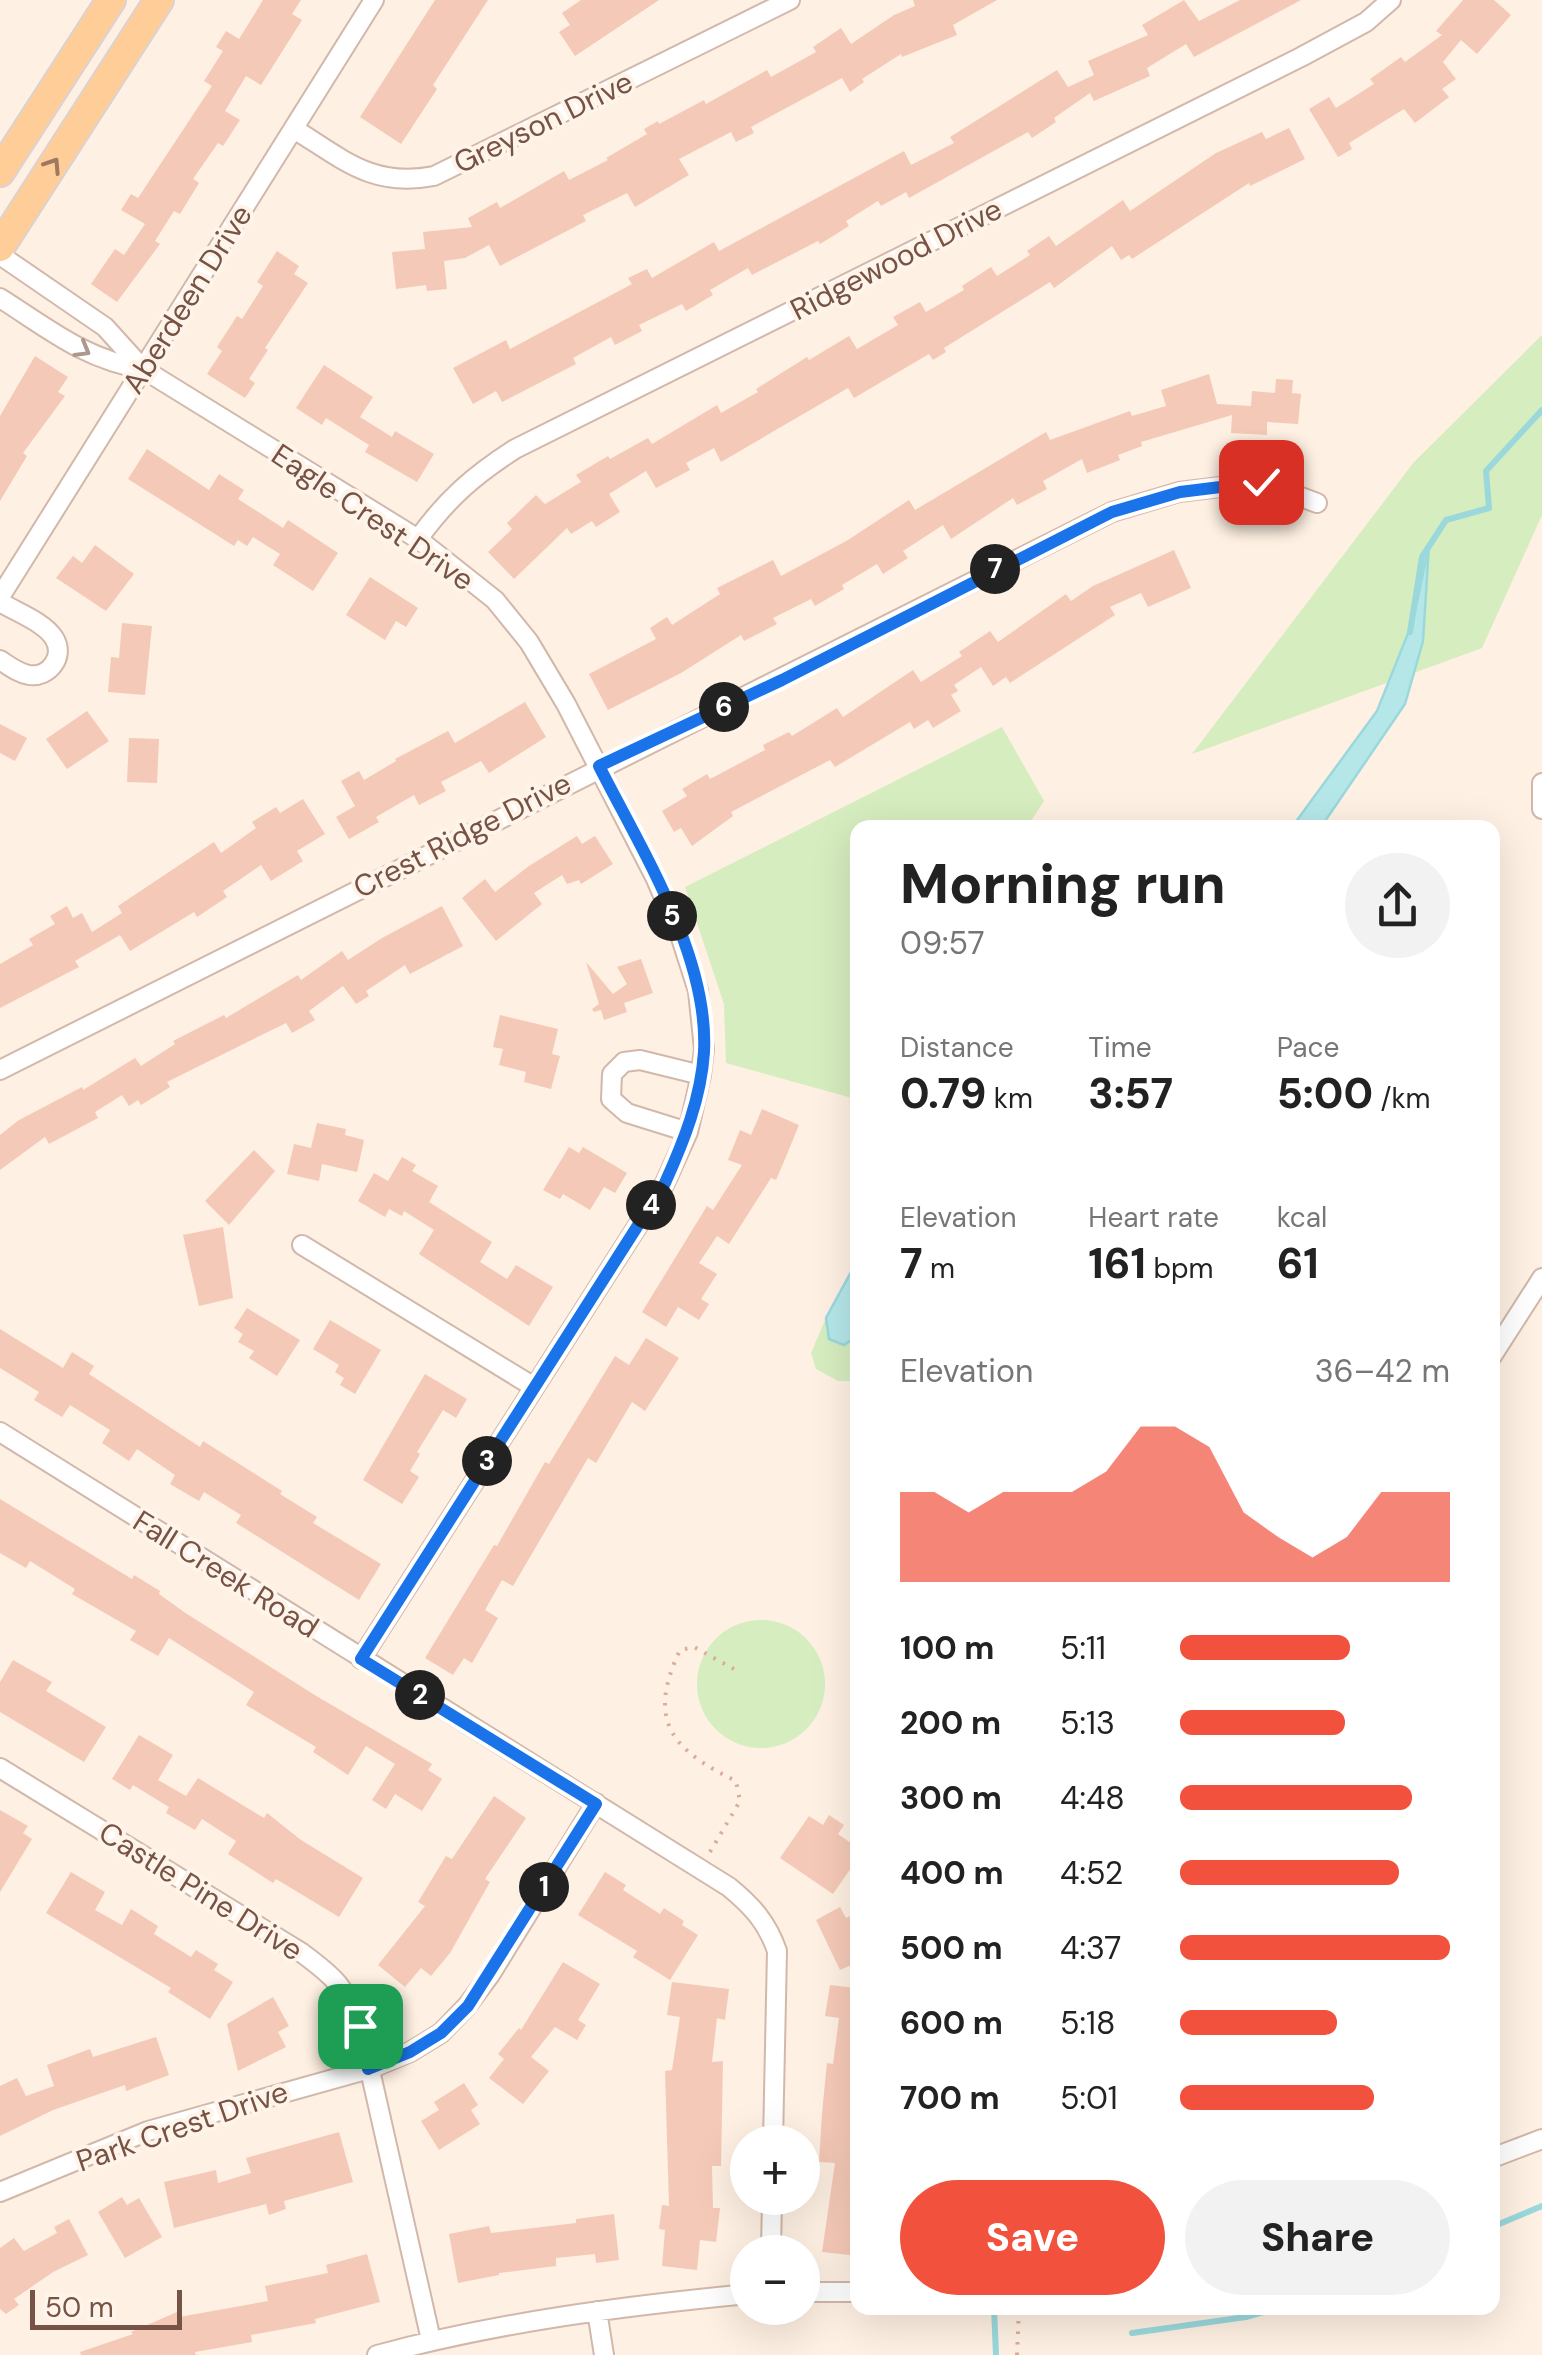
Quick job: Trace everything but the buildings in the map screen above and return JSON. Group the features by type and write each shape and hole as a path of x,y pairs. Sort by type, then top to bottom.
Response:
{"main road":[{"path":"0,172 111,0"},
{"path":"0,246 158,0"}],"street":[{"name":"Aberdeen Drive","path":"0,600 374,0"},
{"name":"Greyson Drive","path":"294,128 354,167 380,177 405,182 434,176 790,0"},
{"name":"Ridgewood Drive","path":"418,540 442,506 476,474 515,450 1300,58 1366,22 1391,0"},
{"name":"Eagle Crest Drive","path":"0,255 105,327 142,369 418,540 494,600 528,642 599,766 656,879 698,991 704,1048 701,1075 688,1132 665,1183 361,1659"},
{"name":"Eagle Crest Drive","path":"0,298 89,355 111,364 142,369"},
{"name":"Crest Ridge Drive","path":"0,1070 599,766 782,680 1112,512 1180,492 1261,482 1317,503"},
{"path":"0,600 54,637 58,650 56,662 47,672 35,676 21,674 0,660"},
{"path":"1542,782 1542,809"},
{"path":"688,1132 626,1113 611,1099 612,1074 624,1062 640,1060 701,1075"},
{"path":"302,1245 534,1387"},
{"path":"1500,1344 1542,1278"},
{"name":"Fall Creek Road","path":"0,1432 698,1868 752,1906 769,1928 777,1951 774,2125"},
{"name":"Castle Pine Drive","path":"0,1768 286,1942 330,1974 348,1994 360,2026 431,2340"},
{"name":"Park Crest Drive","path":"0,2192 148,2131 368,2069 410,2052 441,2033 468,2006 596,1804"},
{"path":"1500,2155 1542,2139"},
{"path":"820,2292 850,2292"},
{"path":"377,2355 431,2340 597,2311 730,2296"},
{"path":"597,2311 604,2355"}],"path":[{"path":"698,1868 740,1802 736,1781 695,1761 675,1740 666,1718 668,1674 680,1650 694,1646 734,1669"},
{"path":"1017,2355 1019,2315"}],"green space":[{"path":"1542,335 1542,515 1482,648 1192,754 1414,462"},
{"path":"1002,727 1044,801 1032,820 850,820 850,1097 726,1063 724,1004 685,887"},
{"path":"826,1318 826,1330 850,1339 850,1381 838,1381 816,1369 811,1353"},
{"path":"761,1620 785,1625 806,1639 820,1660 825,1684 820,1708 806,1729 785,1743 761,1748 737,1743 716,1729 702,1708 697,1684 702,1660 716,1639 737,1625"}],"water":[{"path":"1429,545 1423,641 1405,704 1326,820 1297,820 1377,711 1413,621"},
{"path":"850,1274 850,1341 844,1345 829,1339 826,1318"}],"waterway":[{"path":"1410,632 1422,557 1446,520 1489,508 1486,471 1542,410"},
{"path":"1500,2224 1542,2206"},
{"path":"994,2315 996,2355"},
{"path":"1132,2333 1253,2315"}],"route":[{"path":"360,2026 368,2069 410,2052 441,2033 468,2006 490,1975 596,1804 361,1659 665,1183 688,1132 704,1048 698,991 656,879 599,766 782,680 1112,512 1180,492 1261,482"}]}
